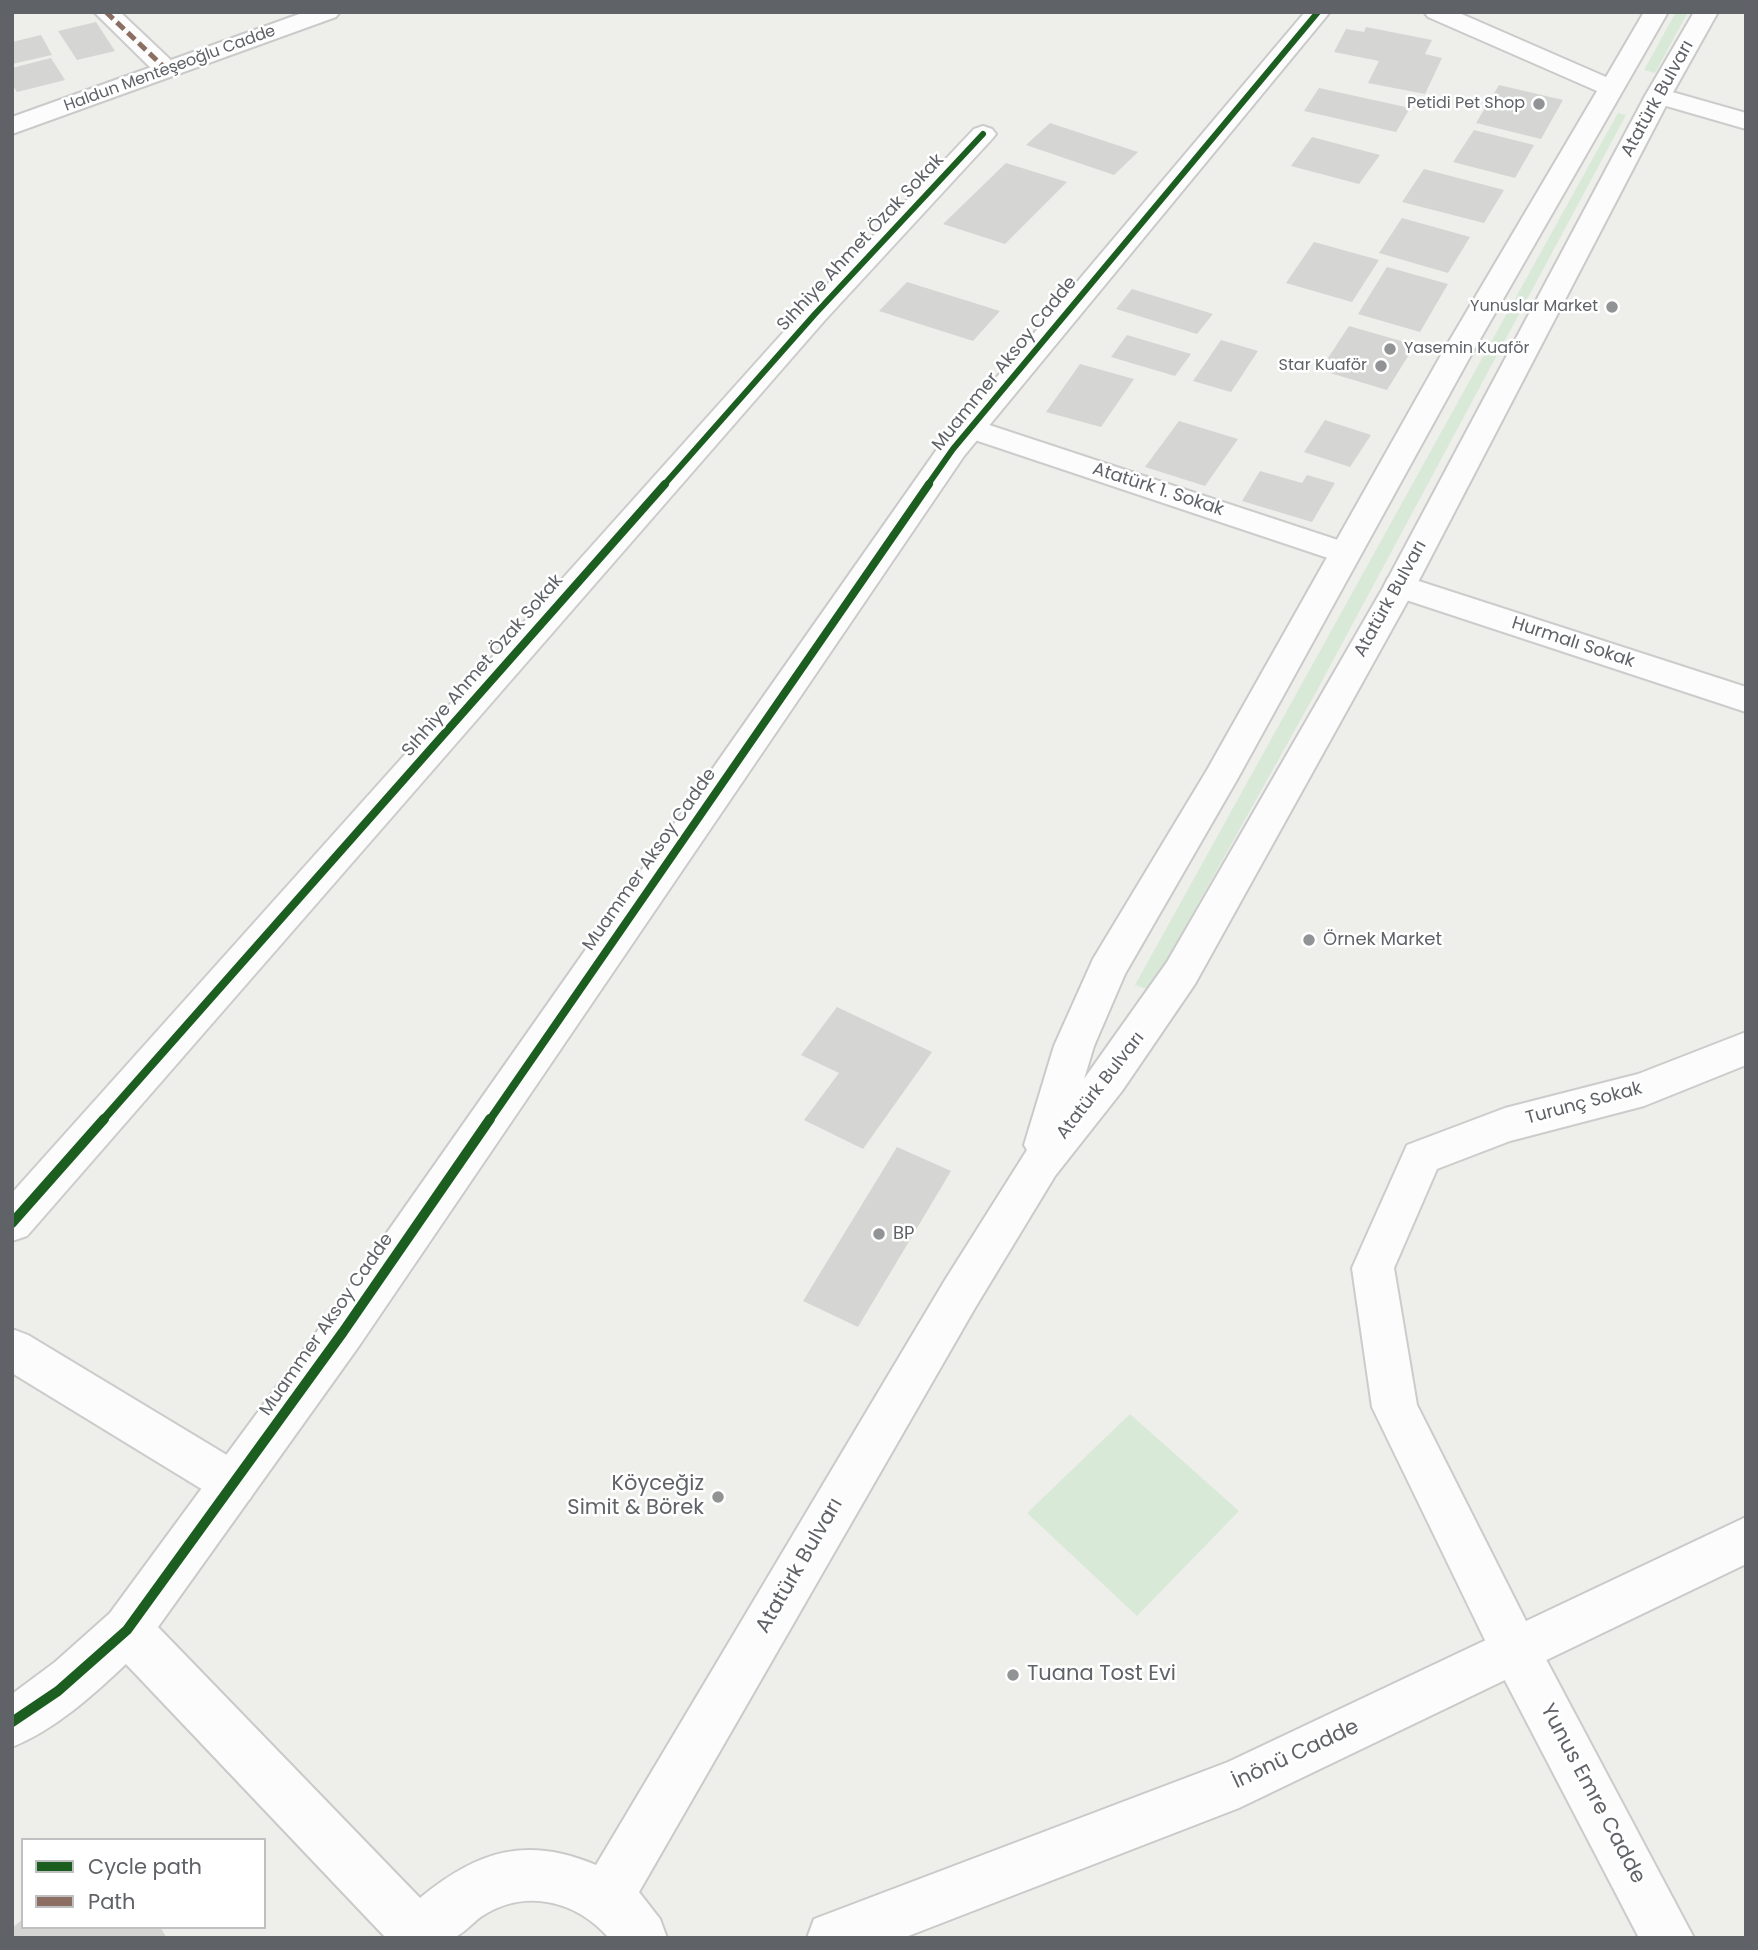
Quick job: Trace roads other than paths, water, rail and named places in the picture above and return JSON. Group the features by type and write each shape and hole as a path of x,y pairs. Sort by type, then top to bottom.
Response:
{"street":[{"path":"106,12 167,71"},
{"name":"Haldun Menteşeoğlu Cadde","path":"12,126 328,12"},
{"name":"Muammer Aksoy Cadde","path":"12,1722 36,1709 74,1679 127,1630 359,1309 953,449 1318,12"},
{"path":"1436,12 1613,89"},
{"name":"Atatürk Bulvarı","path":"1040,1164 1074,1046 1107,970 1220,778 1456,355 1656,12"},
{"name":"Atatürk Bulvarı","path":"606,1898 953,1306 1040,1164 1108,1079 1181,973 1400,586 1658,96 1706,12"},
{"path":"1658,96 1746,121"},
{"name":"Sıhhiye Ahmet Özak Sokak","path":"12,1223 815,314 983,134"},
{"name":"Atatürk 1. Sokak","path":"971,428 1345,553"},
{"name":"Hurmalı Sokak","path":"1400,586 1746,701"},
{"name":"Turunç Sokak","path":"1422,1157 1505,1125 1644,1089 1746,1048"},
{"name":"Yunus Emre Cadde","path":"1422,1157 1373,1268 1395,1407 1515,1650 1668,1938"},
{"path":"12,1349 234,1484"},
{"name":"İnönü Cadde","path":"832,1938 1239,1783 1746,1540"},
{"path":"127,1630 417,1936 452,1906 491,1883 532,1874 570,1881 606,1898 635,1927 641,1938"}],"place":[{"name":"Petidi Pet Shop","path":"1539,104"},
{"name":"Yunuslar Market","path":"1612,307"},
{"name":"Yasemin Kuaför","path":"1390,349"},
{"name":"Star Kuaför","path":"1381,366"},
{"name":"Örnek Market","path":"1309,940"},
{"name":"BP","path":"879,1234"},
{"name":"Köyceğiz Simit & Börek","path":"718,1497"},
{"name":"Tuana Tost Evi","path":"1013,1675"}]}
